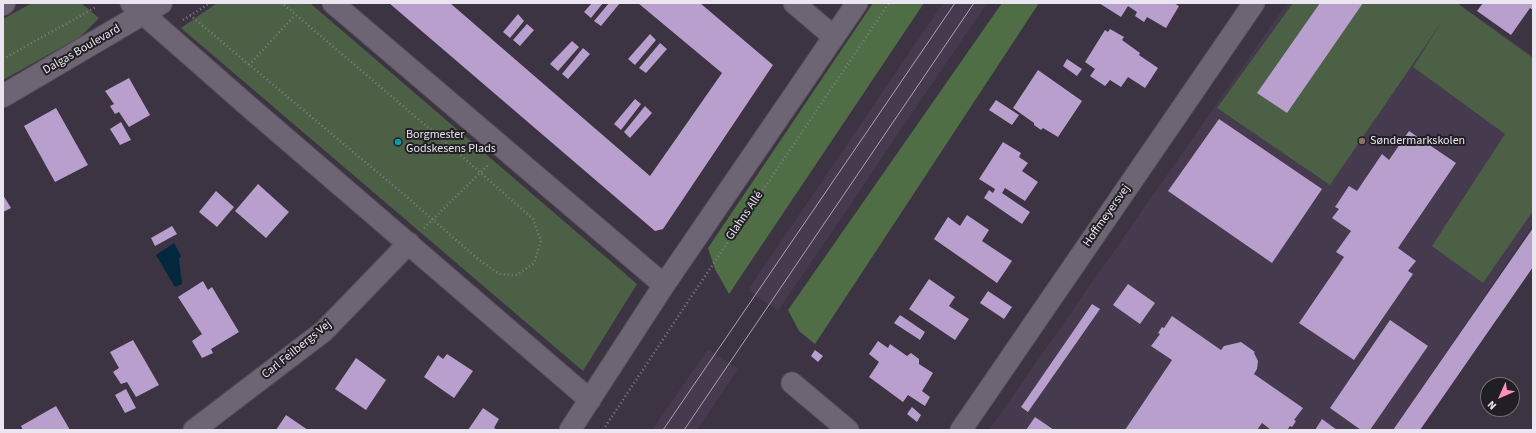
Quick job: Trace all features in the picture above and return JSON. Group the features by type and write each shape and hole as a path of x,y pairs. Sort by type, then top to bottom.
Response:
{"street":[{"path":"333,3 664,285"},
{"path":"794,3 834,37"},
{"path":"570,430 664,285 857,3"},
{"name":"Hoffmeyersvej","path":"961,430 1254,3"},
{"path":"145,7 165,32 590,400"},
{"name":"Dalgas Boulevard","path":"3,96 145,7"},
{"name":"Carl Feilbergs Vej","path":"194,430 324,331 409,243"},
{"path":"792,383 848,430"}],"path":[{"path":"165,32 210,3"},
{"path":"190,15 433,219 478,259 499,274 517,275 534,263 540,241 532,219 282,3"},
{"name":"Glahns Allé","path":"603,430 689,299 890,3"},
{"path":"3,59 96,7"},
{"path":"250,65 295,15"},
{"path":"409,243 504,149"}],"shaded area":[{"path":"943,3 987,3 778,311 748,290"},
{"name":"Søndermarkskolen","path":"1287,3 1457,3 1533,56 1533,225 1393,430 989,430"},
{"path":"708,349 738,369 697,430 652,430"}],"green space":[{"path":"32,3 81,3 99,18 80,37 3,80 3,19"},
{"path":"217,3 310,3 637,284 583,371 181,28"},
{"path":"873,3 924,3 729,294 715,269 708,248"},
{"path":"1002,3 1039,3 815,344 799,331 788,310"},
{"path":"1293,3 1457,3 1533,58 1533,211 1483,283 1432,246 1505,134 1413,67 1443,20 1330,185 1217,108"}],"water":[{"path":"174,243 181,256 179,259 182,284 175,287 156,255"}],"building":[{"path":"389,3 450,3 650,176 722,73 638,3 700,3 773,65 663,229 655,231"},
{"path":"592,3 603,3 591,18 584,12"},
{"path":"609,3 620,3 601,26 594,21"},
{"path":"1099,3 1174,3 1179,6 1166,28 1147,17 1144,22 1135,16 1137,12 1128,6 1121,17"},
{"path":"1320,3 1363,3 1287,113 1257,93"},
{"path":"1483,3 1533,3 1533,10 1530,8 1511,35 1477,11"},
{"path":"518,14 524,21 510,38 503,32"},
{"path":"527,24 534,30 520,46 513,40"},
{"path":"1110,29 1124,37 1122,40 1140,53 1139,55 1158,68 1145,88 1128,77 1121,87 1110,80 1105,86 1090,76 1095,69 1085,62 1105,30 1108,32"},
{"path":"650,34 656,40 635,65 628,59"},
{"path":"572,41 579,47 558,71 550,64"},
{"path":"660,43 667,49 646,73 639,68"},
{"path":"583,48 590,54 568,79 562,74"},
{"path":"1067,59 1082,69 1077,76 1063,66"},
{"path":"1038,70 1082,101 1058,137 1043,128 1041,130 1013,108"},
{"path":"129,78 150,115 129,127 119,112 115,114 110,106 114,104 105,91"},
{"path":"635,99 641,104 621,130 614,124"},
{"path":"996,100 1019,115 1012,125 989,110"},
{"path":"645,106 652,113 630,138 624,132"},
{"path":"56,108 88,165 55,182 24,126"},
{"path":"1219,119 1322,189 1272,263 1168,191"},
{"path":"121,122 131,140 120,145 110,129"},
{"path":"1409,131 1456,163 1398,248 1416,261 1408,271 1413,274 1354,360 1299,323 1344,257 1336,252 1351,231 1332,218 1339,209 1335,207 1349,186 1357,191 1382,154 1389,160"},
{"path":"1003,142 1021,153 1019,157 1028,163 1022,171 1038,182 1025,201 1005,188 1002,193 1030,212 1022,224 984,198 989,190 993,193 995,189 979,179"},
{"path":"258,184 289,212 266,238 235,211"},
{"path":"216,191 234,207 217,227 199,212"},
{"path":"3,195 11,208 3,212"},
{"path":"967,215 989,230 982,241 1012,261 997,283 934,239 948,217 960,226"},
{"path":"172,226 177,234 155,246 151,238"},
{"path":"1533,228 1533,267 1420,430 1393,430"},
{"path":"929,279 955,297 949,306 969,319 955,340 909,309"},
{"path":"203,281 208,290 212,287 239,332 211,349 213,353 202,358 192,341 202,334 178,297"},
{"path":"1128,284 1155,303 1140,324 1113,305"},
{"path":"988,291 1012,307 1004,319 980,303"},
{"path":"1092,304 1100,309 1028,412 1021,407"},
{"path":"900,315 925,332 920,340 894,323"},
{"path":"1172,316 1221,350 1224,346 1241,342 1255,352 1254,353 1258,361 1257,369 1254,374 1303,408 1294,420 1296,421 1292,427 1290,426 1287,430 1271,430 1262,423 1257,430 1125,430 1172,360 1151,346 1160,334 1158,333 1162,327 1164,328"},
{"path":"1390,320 1428,346 1370,430 1361,430 1330,408"},
{"path":"133,340 159,385 136,397 127,382 121,384 113,372 119,368 110,352"},
{"path":"878,341 888,348 890,344 907,356 911,353 919,359 919,364 933,373 922,391 930,397 925,406 908,395 903,402 869,377 879,362 869,354"},
{"path":"815,350 823,356 818,362 811,356"},
{"path":"447,354 473,371 454,398 424,377 438,355 443,359"},
{"path":"356,358 386,380 366,410 335,389"},
{"path":"126,389 136,408 125,413 115,395"},
{"path":"56,406 70,430 23,430 21,426"},
{"path":"912,407 921,415 917,422 907,414"},
{"path":"483,408 499,419 494,428 498,430 468,430"},
{"path":"286,415 308,430 276,430"},
{"path":"1035,417 1054,430 1026,430"},
{"path":"1322,419 1337,430 1315,430"}],"tram line":[{"path":"663,430 955,3"},
{"path":"684,430 974,3"}],"place":[{"name":"Søndermarkskolen","path":"1362,141"},
{"name":"Borgmester Godskesens Plads","path":"398,142"}]}
